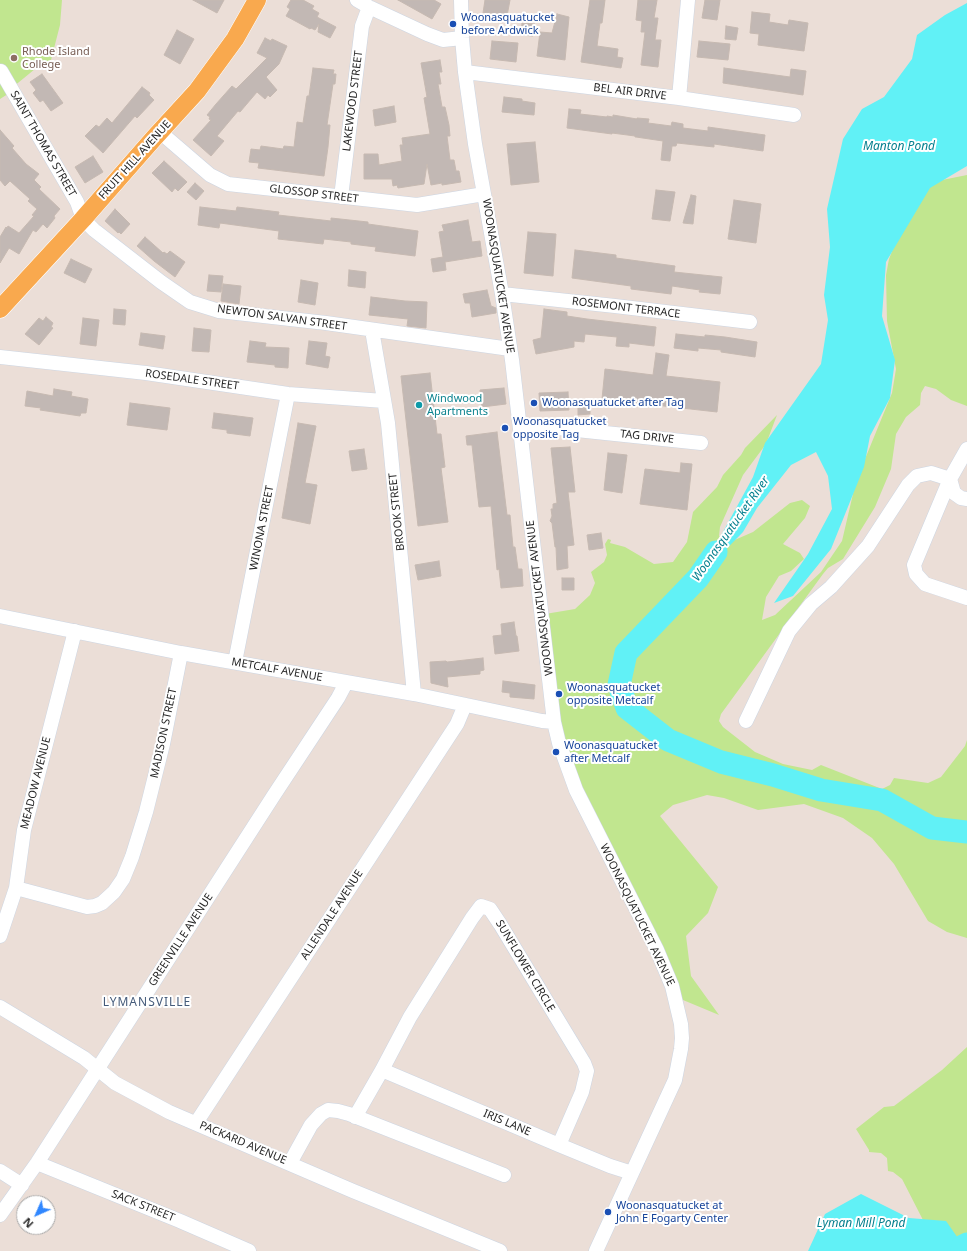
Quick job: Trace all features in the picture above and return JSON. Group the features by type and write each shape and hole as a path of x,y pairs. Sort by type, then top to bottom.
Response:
{"main road":[{"name":"FRUIT HILL AVENUE","path":"0,309 83,219 197,91 211,74 235,39 257,0"}],"street":[{"name":"WOONASQUATUCKET AVENUE","path":"461,0 465,72 475,144 502,294 510,349 554,722 559,743 576,790 657,950 672,986 681,1024 681,1049 675,1080 596,1251"},
{"path":"679,98 688,0"},
{"path":"363,4 443,40 462,38"},
{"name":"LAKEWOOD STREET","path":"341,197 362,26 363,4"},
{"name":"SAINT THOMAS STREET","path":"1,71 77,202 83,219"},
{"name":"BEL AIR DRIVE","path":"465,72 679,98 794,114"},
{"name":"GLOSSOP STREET","path":"160,132 210,176 224,182 417,205 484,194"},
{"name":"NEWTON SALVAN STREET","path":"83,219 94,230 190,302 219,311 326,323 510,349"},
{"name":"ROSEMONT TERRACE","path":"502,294 750,322"},
{"name":"BROOK STREET","path":"372,330 388,423 414,694"},
{"name":"ROSEDALE STREET","path":"0,357 146,373 288,394 384,401"},
{"name":"WINONA STREET","path":"235,662 288,394"},
{"name":"TAG DRIVE","path":"520,425 701,443"},
{"path":"965,452 950,479 914,565 916,574 925,584 967,598"},
{"path":"746,721 789,631 811,604 831,587 868,546 908,485 917,476 931,473 950,479"},
{"path":"950,479 954,493 961,498 967,499"},
{"name":"METCALF AVENUE","path":"0,616 181,653 414,694 542,721 554,722"},
{"name":"MEADOW AVENUE","path":"0,936 16,888 24,830 74,631"},
{"name":"MADISON STREET","path":"16,888 87,907 102,903 114,892 123,879 132,857 146,812 163,744 181,653"},
{"name":"GREENVILLE AVENUE","path":"0,1215 37,1163 338,698 346,683"},
{"name":"ALLENDALE AVENUE","path":"196,1123 452,731 465,705"},
{"name":"SUNFLOWER CIRCLE","path":"355,1117 410,1017 481,906 490,909 584,1063 586,1071 582,1092 559,1145"},
{"name":"PACKARD AVENUE","path":"0,1007 84,1058 115,1083 138,1095 196,1123 353,1191 500,1251"},
{"name":"IRIS LANE","path":"382,1070 559,1145 610,1166 632,1173"},
{"path":"290,1163 311,1125 321,1114 328,1110 338,1111 355,1117 504,1175"},
{"name":"SACK STREET","path":"37,1163 180,1221 249,1251"},
{"path":"0,1171 22,1186"}],"green space":[{"name":"Rhode Island College","path":"0,0 62,0 60,25 50,64 35,69 13,87 11,92 0,99"},
{"path":"967,175 967,406 951,400 936,389 925,386 921,393 920,405 906,417 896,434 891,469 875,507 843,559 828,568 823,574 721,714 719,721 723,727 755,752 783,764 812,770 821,765 882,789 890,785 894,778 928,783 941,777 965,746 967,740 967,938 947,932 928,921 894,864 872,838 843,818 804,804 758,810 724,798 707,795 673,805 660,816 718,887 708,913 686,936 691,976 719,1015 680,1000 592,820 556,716 545,614 575,609 590,595 595,583 591,572 604,562 607,555 605,544 608,539 611,540 610,543 625,547 654,564 673,562 687,542 693,512 717,487 723,475 741,455 745,448 777,415 766,444 743,475 720,527 719,536 730,542 753,532 790,503 802,500 810,506 805,518 783,544 800,553 804,559 791,571 779,576 766,597 762,620 775,615 821,572 842,541 856,481 892,393 896,369 887,321 886,275 889,259 906,215 914,200 937,181"},
{"path":"967,1047 967,1251 924,1222 902,1179 893,1172 888,1171 887,1158 881,1153 869,1152 856,1129 884,1107 894,1106 942,1070"}],"water":[{"name":"Manton Pond","path":"967,3 967,166 930,188 886,262 882,316 895,360 890,398 870,436 864,467 831,549 793,596 774,603 808,554 832,509 828,476 816,452 791,465 757,508 743,532 698,578 753,477 765,443 821,364 828,320 824,295 830,247 827,209 843,139 862,109 884,97 912,59 917,35 945,15"},
{"name":"Lyman Mill Pond","path":"861,1194 909,1218 946,1221 967,1251 808,1251 825,1214"}],"building":[{"path":"193,0 224,0 217,13"},
{"path":"291,0 303,0 314,6 312,9 319,13 317,17 336,27 330,38 318,32 319,24 315,30 310,29 286,16 290,9 287,7"},
{"path":"398,0 434,0 441,4 432,19"},
{"path":"485,0 510,0 507,16 483,13"},
{"path":"590,0 605,0 597,46 618,49 617,57 623,58 621,68 581,62"},
{"path":"638,0 657,0 654,18 658,18 655,40 661,40 658,67 641,65 645,32 641,32 642,21 636,20"},
{"path":"705,0 720,0 717,20 702,18"},
{"path":"752,12 770,14 769,22 788,25 789,20 808,23 804,51 758,45 759,34 750,33"},
{"path":"557,14 569,17 565,60 537,56 540,32 552,33"},
{"path":"522,23 535,24 533,36 521,35"},
{"path":"726,26 738,28 736,40 725,39"},
{"path":"177,30 194,39 180,64 164,55"},
{"path":"265,38 271,41 272,39 287,46 279,64 266,77 277,90 270,97 268,95 265,99 257,92 240,112 238,111 217,136 224,141 211,156 193,140 211,120 207,115 232,86 236,89 267,58 257,53"},
{"path":"492,41 518,43 516,62 490,59"},
{"path":"699,41 730,44 728,60 697,57"},
{"path":"440,60 442,72 439,72 441,84 438,84 442,107 445,107 449,125 450,136 447,136 450,160 454,160 456,171 459,171 461,182 431,185 427,164 424,184 398,188 397,185 393,186 392,179 364,179 364,154 378,154 379,165 402,161 400,145 403,145 402,138 430,134 424,98 427,97 421,63"},
{"path":"313,68 334,70 333,74 336,74 335,84 333,84 327,125 330,125 324,176 258,168 259,163 249,162 251,149 260,150 261,146 283,149 284,146 294,147 297,122 303,123"},
{"path":"724,68 790,77 791,69 806,71 803,95 723,83"},
{"path":"42,74 63,103 51,111 43,100 40,102 33,93 36,90 30,82"},
{"path":"142,87 150,93 149,95 154,100 137,118 135,116 103,153 85,136 96,125 99,127 107,118 112,123"},
{"path":"504,97 522,99 522,101 535,103 534,115 502,112"},
{"path":"394,106 396,122 375,126 373,110"},
{"path":"569,109 581,110 580,114 607,117 613,117 613,115 637,119 649,119 648,123 671,126 672,122 683,124 683,128 708,131 708,127 765,135 763,151 714,144 714,147 677,143 676,146 672,146 670,161 661,160 663,141 567,128"},
{"path":"0,130 14,146 12,148 26,164 39,174 34,180 41,187 39,189 60,209 47,228 43,224 36,232 33,230 19,254 9,248 0,263 0,237 6,227 7,228 8,226 19,233 34,216 32,215 37,209 28,201 30,199 10,181 5,186 0,180"},
{"path":"535,142 539,182 511,185 507,144"},
{"path":"93,156 103,172 85,183 75,167"},
{"path":"164,161 187,182 178,191 175,188 172,192 152,173"},
{"path":"195,183 204,191 196,200 187,192"},
{"path":"656,190 675,192 670,221 652,219"},
{"path":"691,195 696,196 693,224 683,223"},
{"path":"734,200 761,204 756,243 728,239"},
{"path":"200,207 236,211 237,207 279,212 278,215 331,221 331,218 368,222 368,224 418,231 415,256 375,251 376,247 351,244 351,242 324,239 323,244 278,239 279,231 220,223 219,228 198,225"},
{"path":"115,209 130,224 121,234 105,221"},
{"path":"468,220 472,242 480,241 482,256 445,262 446,270 433,272 431,259 443,257 439,232 444,231 442,225"},
{"path":"528,232 556,234 553,276 524,273"},
{"path":"145,237 163,253 164,252 167,254 170,251 185,262 175,277 137,246"},
{"path":"575,250 616,255 616,258 675,266 674,272 722,277 720,294 699,292 700,290 672,286 671,294 631,289 631,286 572,278"},
{"path":"71,259 92,269 85,283 64,273"},
{"path":"349,270 366,272 365,288 348,286"},
{"path":"209,275 223,276 221,292 207,291"},
{"path":"301,280 318,283 315,305 298,302"},
{"path":"223,284 241,286 239,304 221,301"},
{"path":"487,290 491,306 496,308 496,313 472,317 470,303 465,303 463,294"},
{"path":"371,297 427,302 426,328 407,326 408,319 369,315"},
{"path":"114,309 126,310 125,325 113,324"},
{"path":"544,309 567,312 567,316 656,327 654,346 629,343 629,347 616,346 617,337 585,334 584,342 574,341 574,347 536,354 533,340 541,338"},
{"path":"46,317 53,323 51,327 53,328 39,345 25,334 39,318 43,321"},
{"path":"83,318 99,320 96,346 80,344"},
{"path":"194,328 211,330 209,352 192,351"},
{"path":"141,333 165,336 163,349 139,345"},
{"path":"676,334 705,337 705,335 757,342 755,357 721,352 721,350 698,348 698,351 674,348"},
{"path":"250,341 266,343 265,347 289,348 288,368 247,362"},
{"path":"309,341 327,343 325,356 330,357 328,368 306,364"},
{"path":"656,353 669,355 666,376 720,382 717,412 602,399 605,369 653,375"},
{"path":"430,373 437,434 441,434 445,467 441,468 448,522 418,526 401,376"},
{"path":"504,388 506,404 482,407 480,390"},
{"path":"54,389 72,392 71,396 88,399 86,413 81,413 80,416 40,410 41,408 25,406 27,391 53,396"},
{"path":"568,392 569,410 540,411 539,393"},
{"path":"590,402 590,414 578,415 578,403"},
{"path":"130,403 170,408 167,430 127,425"},
{"path":"214,413 253,418 250,436 227,433 227,430 212,428"},
{"path":"298,423 316,426 305,483 317,485 310,524 282,518"},
{"path":"497,432 507,515 510,515 513,547 515,547 518,569 522,569 523,586 501,588 499,569 497,570 491,506 479,507 472,445 467,445 466,436"},
{"path":"570,447 575,492 568,492 574,545 567,546 568,568 557,570 556,547 552,523 550,521 552,516 551,509 553,509 553,504 557,503 551,448"},
{"path":"364,449 367,469 352,471 349,451"},
{"path":"608,453 627,455 622,493 604,490"},
{"path":"681,463 692,464 687,510 640,504 645,469 680,473"},
{"path":"601,533 603,548 589,550 587,535"},
{"path":"439,561 441,576 418,580 415,565"},
{"path":"562,578 574,578 574,590 562,590"},
{"path":"514,622 519,651 495,654 493,636 502,635 501,624"},
{"path":"483,658 484,670 480,671 480,674 447,677 448,687 431,683 430,662 447,662"},
{"path":"503,681 535,685 534,699 510,697 510,693 502,692"}],"waterway":[{"name":"Woonasquatucket River","path":"716,552 698,578 626,653 619,685 627,708 668,740 721,762 773,775 821,790 882,800 932,828 967,832"},
{"name":"Woonasquatucket River","path":"962,1251 963,1246 967,1244"}],"place":[{"name":"Woonasquatucket before Ardwick","path":"453,24"},
{"name":"Rhode Island College","path":"14,58"},
{"name":"Woonasquatucket after Tag","path":"534,403"},
{"name":"Windwood Apartments","path":"419,405"},
{"name":"Woonasquatucket opposite Tag","path":"505,428"},
{"name":"Woonasquatucket opposite Metcalf","path":"559,694"},
{"name":"Woonasquatucket after Metcalf","path":"556,752"},
{"name":"Woonasquatucket at John E Fogarty Center","path":"608,1212"}],"district":[{"name":"LYMANSVILLE","path":"147,1003"}]}
